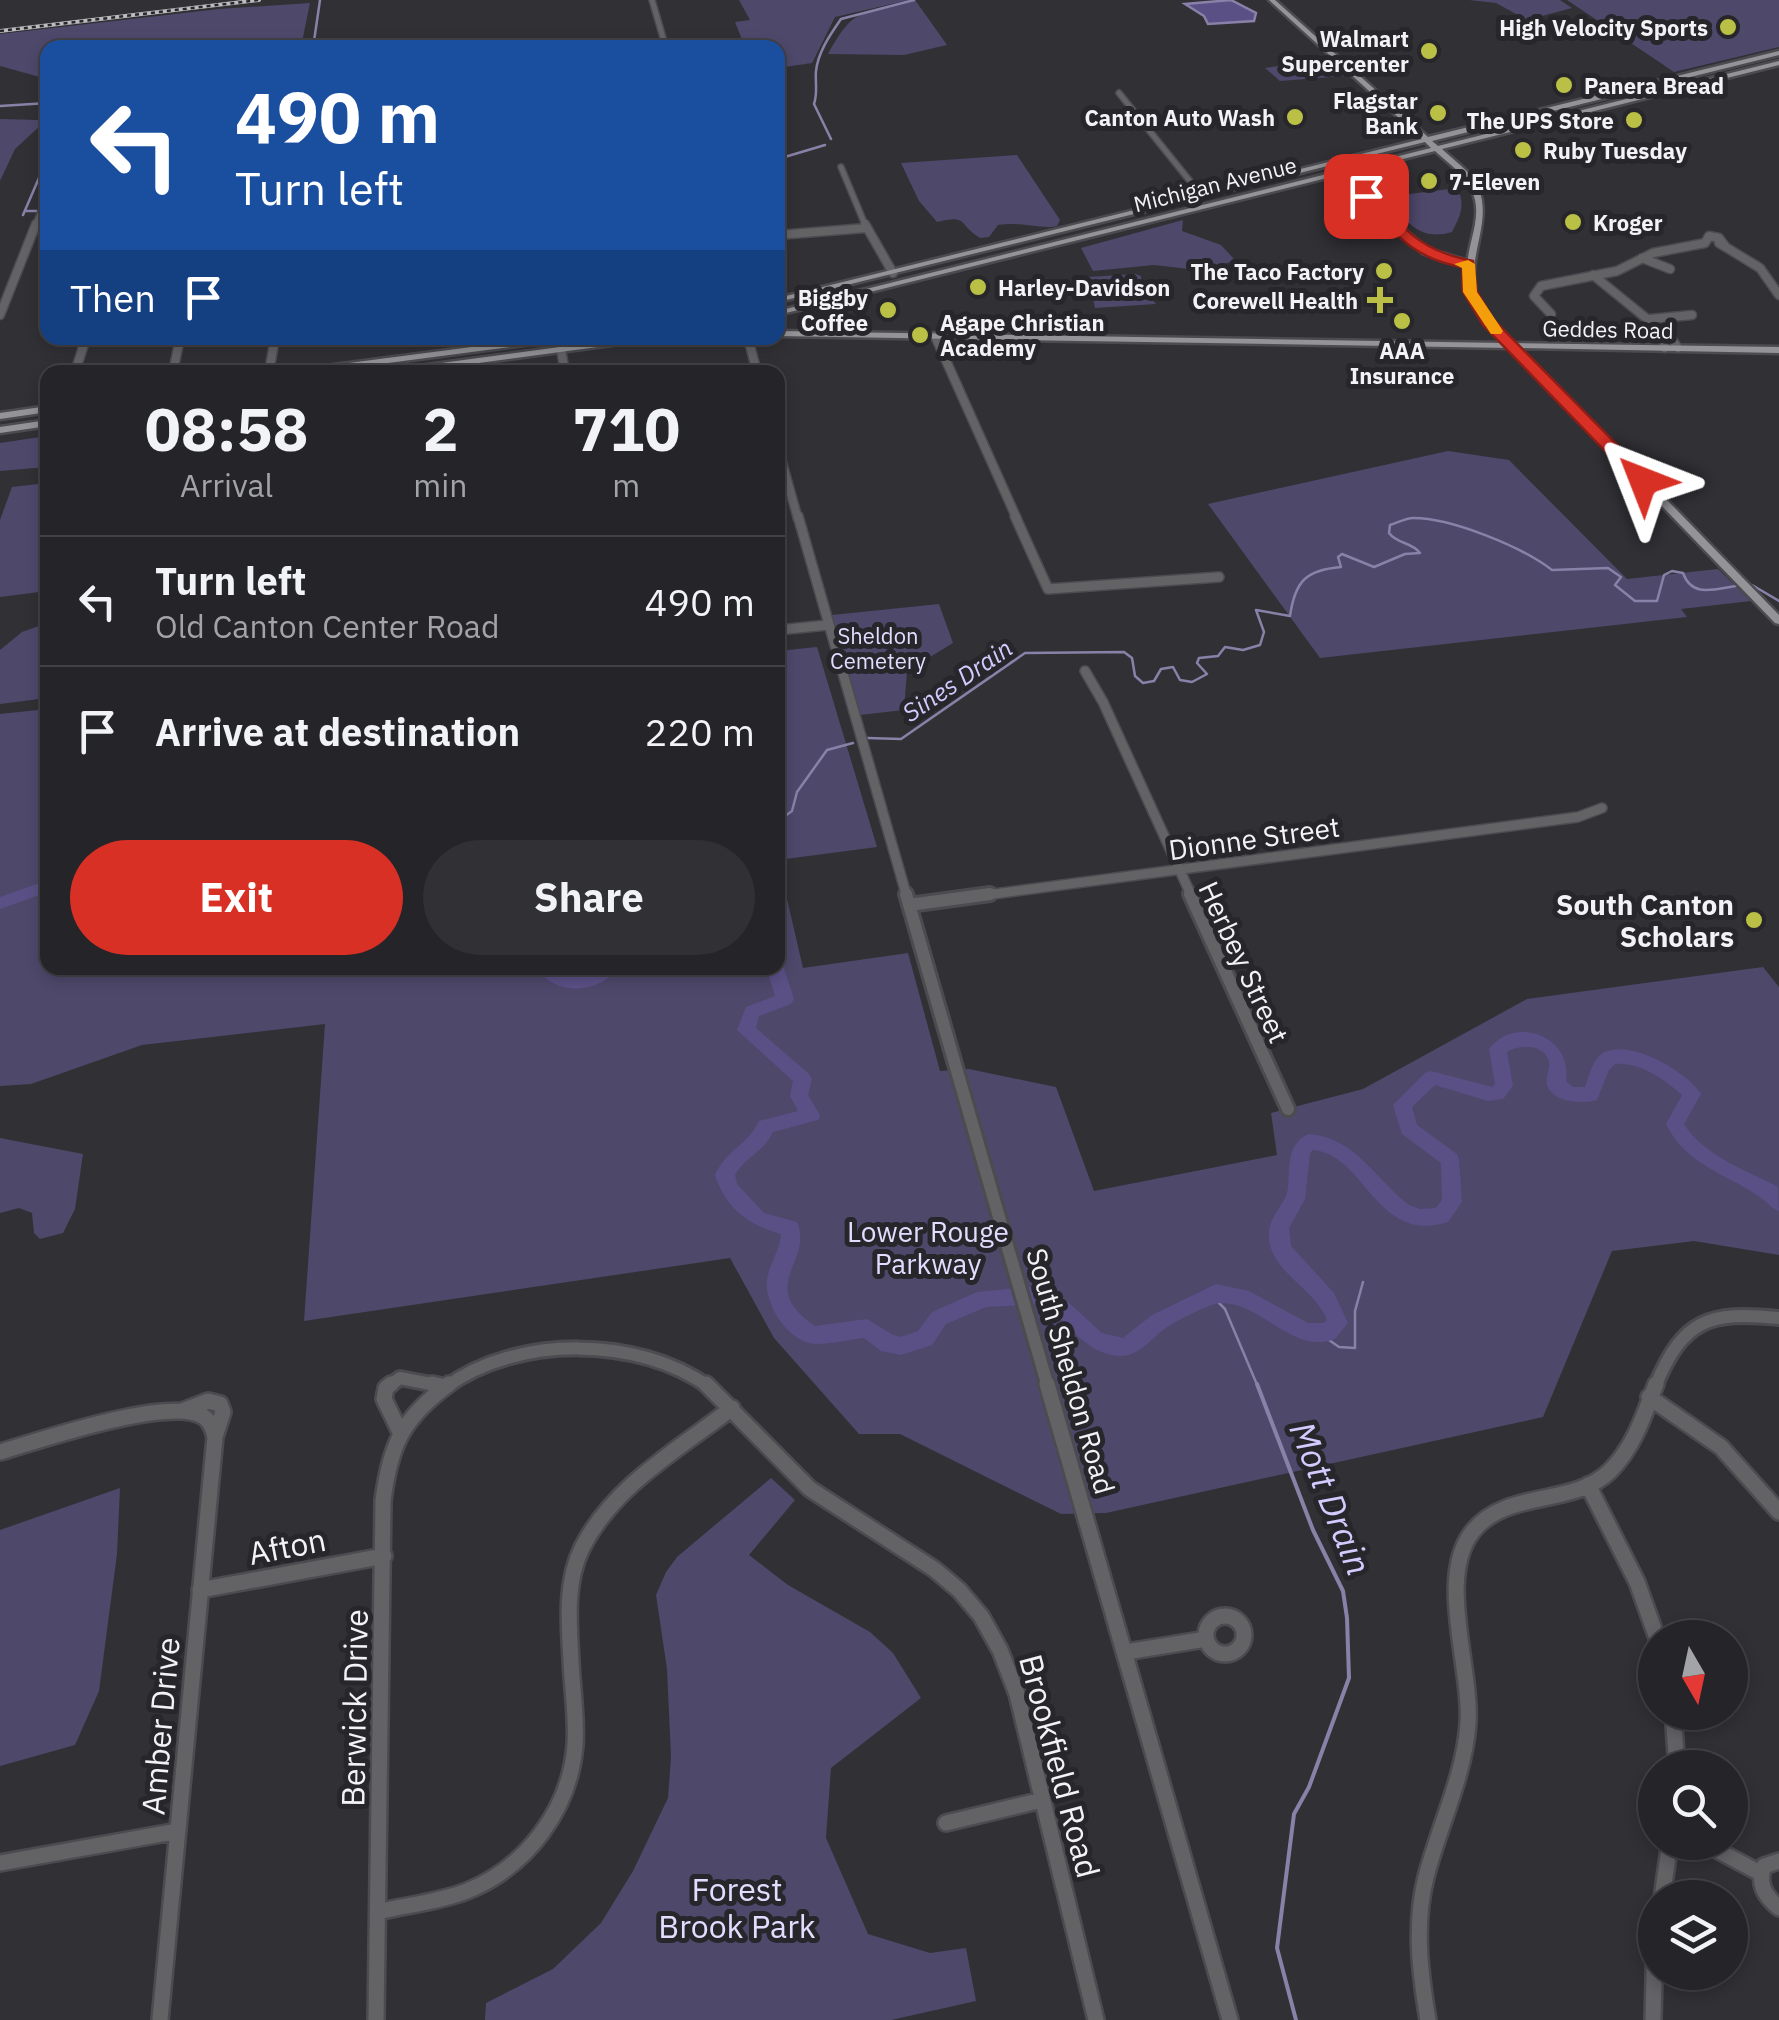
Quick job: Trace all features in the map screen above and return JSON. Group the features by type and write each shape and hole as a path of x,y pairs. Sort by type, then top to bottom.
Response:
{"main road":[{"path":"1272,0 1469,178 1480,198 1481,216 1468,264 1468,284 1474,302 1509,345 1779,620"},
{"name":"Michigan Avenue","path":"785,311 1540,122 1575,108 1779,54"},
{"name":"Michigan Avenue","path":"785,298 1528,114 1575,108 1779,63"},
{"path":"1528,114 1541,118 1540,122"},
{"path":"1276,177 1276,184 1286,186"},
{"path":"1202,196 1216,200 1211,206"},
{"path":"934,263 924,270 937,275"},
{"path":"874,277 885,280 878,289"},
{"name":"Geddes Road","path":"785,334 1779,350"},
{"path":"353,365 497,345"},
{"path":"521,355 529,347 525,345"},
{"path":"558,345 560,349"},
{"path":"448,365 590,345"},
{"path":"0,416 40,410"},
{"path":"0,430 40,424"}],"street":[{"path":"652,0 664,40"},
{"path":"1119,93 1202,196"},
{"path":"842,167 866,228 892,273"},
{"path":"1340,173 1350,178 1419,250 1440,260 1468,264"},
{"path":"0,314 40,213"},
{"path":"785,234 866,228"},
{"path":"1551,314 1534,296 1537,289 1622,270 1642,258 1705,243 1725,246 1760,268 1776,282 1779,295"},
{"path":"1642,258 1670,269"},
{"path":"1593,276 1667,332 1678,348"},
{"path":"1650,319 1692,314"},
{"path":"1657,327 1656,333 1666,348"},
{"path":"935,336 1048,589 1219,577"},
{"path":"560,349 563,365"},
{"name":"South Sheldon Road","path":"785,473 1230,2020"},
{"path":"785,629 828,625"},
{"name":"Herbey Street","path":"1085,671 1103,702 1288,1109"},
{"name":"Dionne Street","path":"910,906 1578,817 1602,808"},
{"path":"1428,2020 1419,1956 1422,1900 1458,1776 1468,1725 1468,1674 1457,1590 1462,1551 1479,1524 1502,1508 1588,1485 1620,1460 1675,1344 1698,1325 1730,1316 1779,1318"},
{"name":"Brookfield Road","path":"441,1386 490,1363 602,1348 661,1359 699,1379 808,1488 922,1557 970,1600 1009,1670 1096,2020"},
{"path":"400,1432 384,1399 392,1382 411,1378 441,1386"},
{"name":"Berwick Drive","path":"376,2020 386,1474 400,1432 420,1405 441,1386"},
{"path":"1649,1397 1686,1417 1728,1450 1779,1512"},
{"name":"Amber Drive","path":"160,2020 215,1437 223,1412 220,1404 208,1402 181,1411"},
{"path":"378,1912 458,1894 482,1884 510,1867 546,1827 564,1794 574,1759 568,1610 574,1567 582,1548 594,1527 626,1491 732,1408"},
{"path":"0,1452 86,1426 181,1411 206,1419 215,1437"},
{"path":"1588,1485 1630,1566 1650,1620"},
{"name":"Afton","path":"200,1590 384,1556"},
{"path":"1126,1652 1206,1639"},
{"path":"946,1823 1042,1800"},
{"path":"0,1863 178,1831"},
{"path":"1736,1860 1760,1873 1764,1892 1779,1908"},
{"path":"1760,1873 1770,1862 1779,1862"},
{"path":"1652,2020 1653,1990"}],"green space":[{"path":"739,0 909,0 835,17 812,63 785,67 785,40 742,40 735,22 750,20"},
{"path":"915,0 947,45 904,55 828,54 855,18"},
{"path":"1469,0 1560,0 1572,8 1527,20 1496,3"},
{"path":"1567,0 1779,0 1779,47 1674,72"},
{"path":"310,3 302,40 40,40 40,77 0,66 0,34 219,9"},
{"path":"1326,59 1344,76 1280,81 1265,68"},
{"path":"0,119 39,120 40,126 15,149 0,181"},
{"path":"1017,155 1060,220 1057,226 998,225 989,237 980,238 959,220 937,222 919,201 901,163"},
{"path":"1457,188 1461,200 1459,216 1452,232 1440,234 1414,227 1386,197"},
{"path":"1183,220 1182,231 1221,245 1236,261 1198,270 1154,265 1093,271 1081,248"},
{"path":"1141,276 1142,288 1156,304 1095,308 1088,277"},
{"path":"40,437 40,468 0,471 0,443"},
{"path":"1448,451 1509,460 1627,579 1718,569 1751,601 1681,609 1687,617 1320,658 1208,504"},
{"path":"40,484 40,592 0,597 0,520 12,487"},
{"name":"Sheldon Cemetery","path":"939,604 953,643 907,671 904,710 860,715 832,615"},
{"path":"40,626 40,699 0,704 0,650 22,632"},
{"path":"817,647 877,847 785,859 785,650"},
{"name":"Lower Rouge Parkway","path":"40,710 40,975 785,975 785,890 803,968 908,953 940,1071 969,1069 1056,1087 1094,1191 1277,1155 1271,1113 1363,1089 1527,999 1763,967 1779,987 1779,1255 1694,1241 1612,1251 1543,1417 1106,1513 1061,1514 900,1434 859,1434 774,1338 730,1258 304,1321 325,1024 142,1045 31,1084 0,1086 0,714"},
{"path":"0,1138 83,1154 75,1209 63,1233 40,1239 34,1233 32,1213 19,1208 0,1213"},
{"name":"Forest Brook Park","path":"771,1478 795,1500 749,1555 788,1585 870,1632 893,1653 921,1698 831,1768 826,1838 868,1934 930,1953 966,1948 976,2001 891,2020 485,2020 486,2003 553,1969 601,1923 633,1871 668,1798 671,1757 667,1669 656,1595 677,1557"},
{"path":"120,1488 117,1554 99,1691 75,1745 0,1766 0,1530"}],"shaded area":[{"path":"1231,0 1256,13 1254,21 1208,24 1204,16 1185,4"}],"waterway":[{"path":"314,40 320,0"},
{"path":"831,139 814,104 817,64 829,37 841,19 914,0"},
{"path":"0,106 40,104"},
{"path":"785,157 825,145"},
{"path":"23,215 40,176"},
{"path":"26,211 36,211"},
{"name":"Sines Drain","path":"867,738 901,739 1025,653 1124,652 1132,658 1135,676 1143,683 1154,681 1161,669 1173,667 1180,680 1192,682 1207,674 1197,663 1199,658 1218,656 1225,647 1243,650 1260,645 1264,632 1256,610 1290,616 1295,594 1304,580 1319,571 1341,567 1338,557 1342,554 1374,567 1405,554 1420,553 1389,533 1390,525 1410,518 1447,523 1486,535 1552,570 1608,568 1621,577 1615,585 1635,601 1657,601 1664,575 1672,571 1683,573 1698,589 1736,586"},
{"name":"Sines Drain","path":"1752,585 1779,601"},
{"name":"Sines Drain","path":"785,816 792,811 797,792 827,750 853,743"},
{"path":"0,903 40,889"},
{"path":"552,975 568,983 585,982 599,975"},
{"path":"777,975 785,999 752,1012 746,1030 803,1079 799,1096 811,1115 766,1126 759,1141 730,1164 725,1175 729,1188 758,1219 790,1228 789,1246 778,1275 778,1293 791,1318 813,1335 867,1328 888,1344 901,1346 925,1338 939,1318 984,1298 1039,1295 1050,1298 1096,1341 1123,1347 1159,1321 1216,1293 1242,1297 1306,1332 1328,1332 1338,1323 1334,1311 1288,1259 1279,1235 1281,1223 1296,1199 1299,1159 1304,1148 1309,1142 1327,1143 1342,1152 1402,1210 1420,1217 1441,1216 1452,1202 1450,1159 1409,1129 1402,1105 1431,1078 1497,1094 1504,1086 1498,1049 1512,1041 1539,1042 1553,1052 1558,1065 1556,1084 1569,1094 1591,1095 1602,1065 1610,1058 1634,1058 1662,1071 1692,1094 1675,1124 1681,1135 1702,1155 1771,1193 1779,1203"},
{"path":"1319,1333 1339,1347 1355,1348 1355,1311 1363,1282"},
{"name":"Mott Drain","path":"1210,1294 1225,1309 1258,1387"},
{"name":"Mott Drain","path":"1257,1384 1313,1530 1343,1591 1347,1618 1349,1678 1309,1787 1294,1814 1277,1948 1296,2020"}],"railway":[{"path":"0,31 259,0"}],"slow traffic":[{"path":"1461,264 1468,264 1467,278 1474,302 1496,331"}],"place":[{"name":"High Velocity Sports","path":"1728,27"},
{"name":"Walmart Supercenter","path":"1429,51"},
{"name":"Panera Bread","path":"1564,85"},
{"name":"Flagstar Bank","path":"1438,113"},
{"name":"Canton Auto Wash","path":"1295,117"},
{"name":"The UPS Store","path":"1634,120"},
{"name":"Ruby Tuesday","path":"1523,150"},
{"name":"7-Eleven","path":"1429,181"},
{"name":"Kroger","path":"1573,222"},
{"name":"The Taco Factory","path":"1384,271"},
{"name":"Harley-Davidson","path":"978,287"},
{"name":"Corewell Health","path":"1380,300"},
{"name":"Biggby Coffee","path":"888,310"},
{"name":"AAA Insurance","path":"1402,321"},
{"name":"Agape Christian Academy","path":"920,335"},
{"name":"South Canton Scholars","path":"1754,920"}],"route":[{"path":"1366,196 1419,250 1440,260 1468,264 1470,292 1488,322 1643,481"}]}
